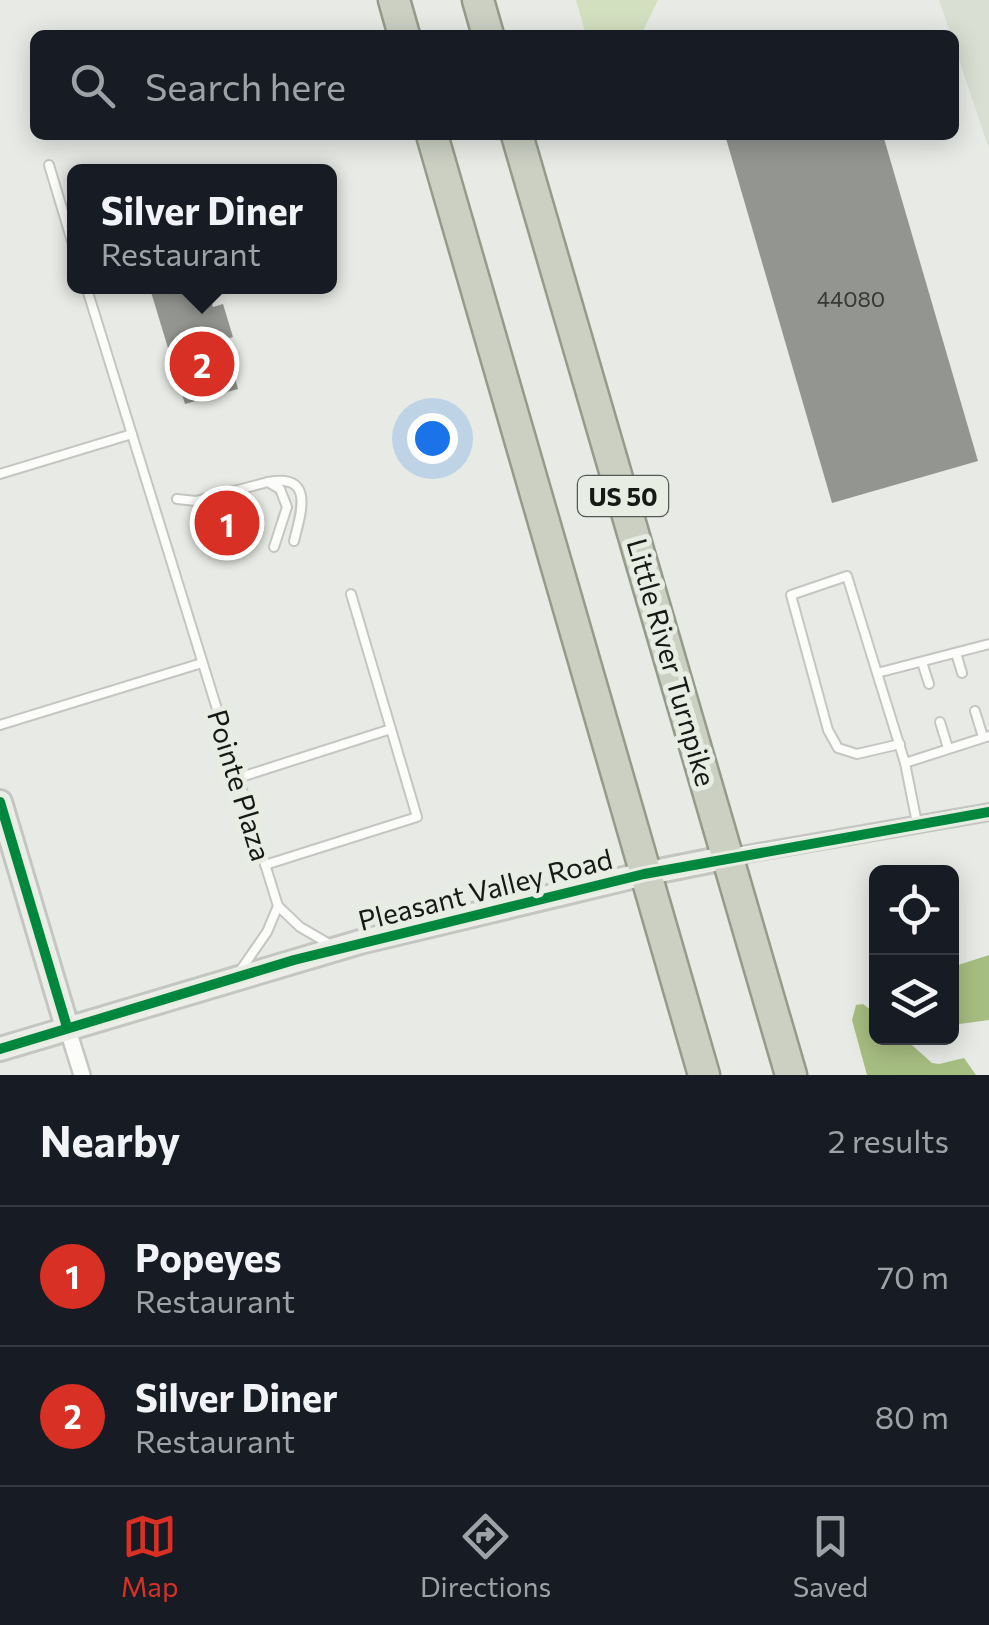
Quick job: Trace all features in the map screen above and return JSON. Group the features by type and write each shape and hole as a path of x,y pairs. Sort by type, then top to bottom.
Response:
{"highway":[{"path":"394,0 403,30"},
{"path":"478,0 487,30"},
{"name":"US 50","path":"433,140 704,1075"},
{"name":"Little River Turnpike","path":"518,140 792,1075"}],"street":[{"path":"0,802 82,1075"},
{"name":"Pleasant Valley Road","path":"0,1049 338,948 644,874 989,812"}],"lane":[{"path":"49,165 67,225"},
{"name":"Pointe Plaza","path":"88,294 278,906"},
{"path":"0,474 132,434"},
{"path":"268,482 280,489 288,507 274,548"},
{"path":"177,499 196,501 268,482 292,482 300,491 302,505 294,542"},
{"path":"900,744 858,754 838,748 828,730 790,596 847,576 906,763 918,824"},
{"path":"265,865 418,818 351,594"},
{"path":"878,673 989,644"},
{"path":"956,653 962,673"},
{"path":"922,662 929,684"},
{"path":"0,725 202,663"},
{"path":"906,763 986,736 974,711"},
{"path":"940,722 948,748"},
{"path":"238,778 391,729"},
{"path":"234,978 267,932 278,906 300,927 338,948"}],"shaded area":[{"path":"576,0 658,0 643,30 585,30"},
{"path":"939,0 989,0 989,149 959,60 959,30 949,30"},
{"path":"989,955 989,1020 959,1024 959,965"},
{"path":"856,1005 869,1009 869,1045 912,1045 932,1063 939,1064 964,1058 976,1075 867,1075 852,1020"}],"building":[{"path":"726,140 884,140 978,461 832,503"},
{"path":"152,294 209,294 213,307 223,304 233,337 224,340 238,389 185,404"},
{"path":"254,501 262,526 200,546 192,521"}],"cycle path":[{"path":"0,802 67,1027"},
{"path":"0,1049 294,960 644,874 989,812"}],"place":[{"name":"Silver Diner","path":"202,364"},
{"name":"Popeyes","path":"227,523"}]}
